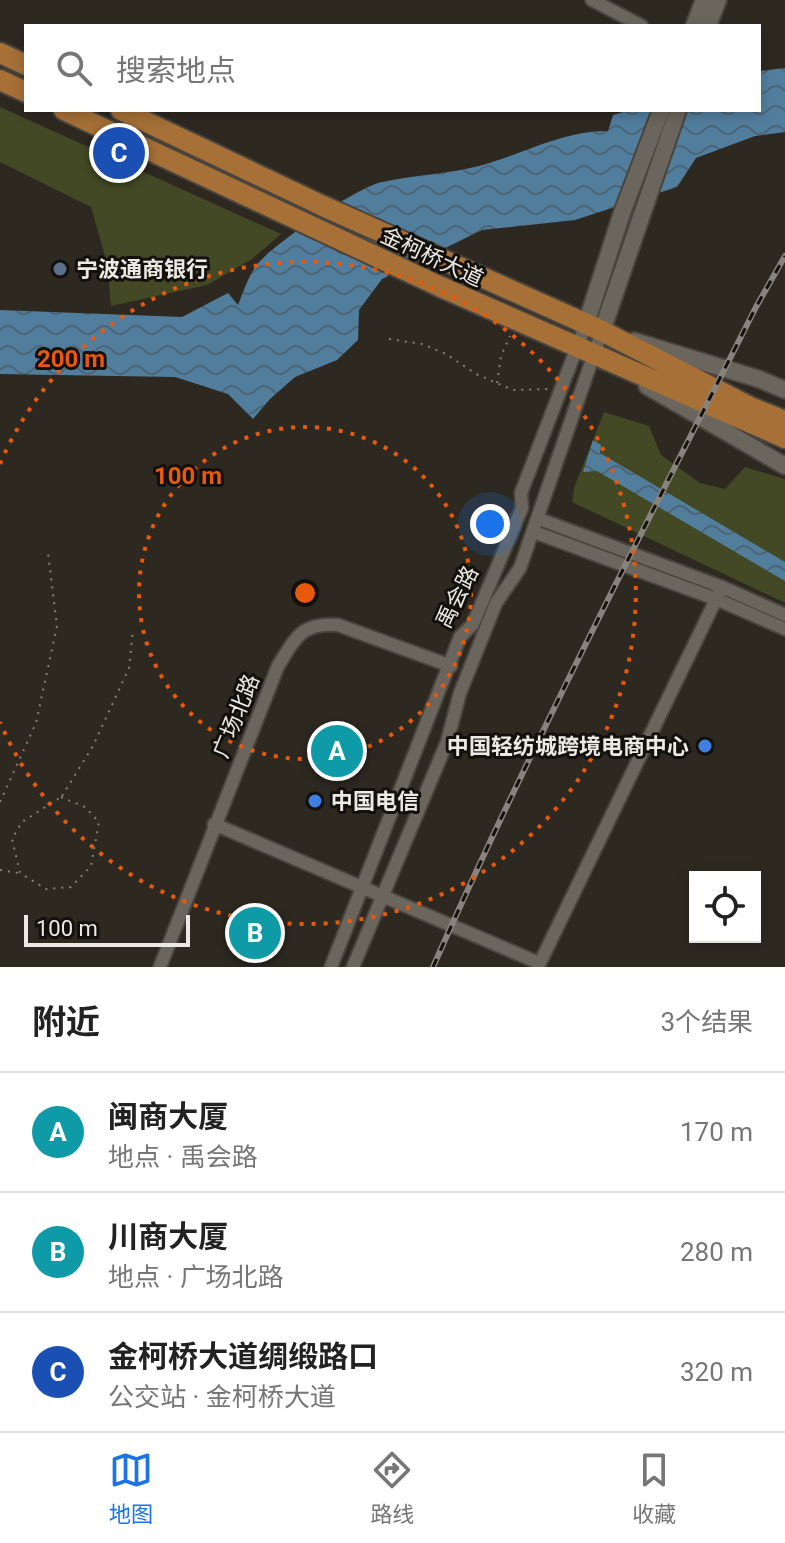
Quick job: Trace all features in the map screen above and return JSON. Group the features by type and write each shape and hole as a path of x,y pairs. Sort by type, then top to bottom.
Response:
{"main road":[{"path":"0,53 24,64"},
{"path":"0,80 24,91"},
{"name":"金柯桥大道","path":"68,112 441,287 785,438"},
{"name":"金柯桥大道","path":"125,112 323,206 594,327 750,407 785,421"}],"street":[{"path":"592,0 638,24"},
{"path":"695,24 704,0"},
{"path":"709,24 718,0"},
{"name":"禹会路","path":"594,327 622,213 660,112"},
{"name":"禹会路","path":"353,967 447,742 460,693 496,603 520,568 536,525 585,352 677,112"},
{"path":"594,327 785,390"},
{"path":"585,352 785,466"},
{"name":"禹会路","path":"331,967 460,637 473,624 522,508 521,493 561,388 585,352"},
{"path":"536,525 722,587 785,615"},
{"path":"536,525 785,629"},
{"path":"214,824 538,965 722,587"},
{"name":"广场北路","path":"160,967 278,666 296,638 307,628 322,624 338,625 451,666"}],"path":[{"path":"497,384 501,356 516,321"},
{"path":"389,339 422,344 513,390 561,388"},
{"path":"0,802 36,723 57,626 48,553"},
{"path":"20,873 12,839 22,822 61,797 93,746 129,668 133,630"},
{"path":"0,870 20,873 46,889 71,887 91,866 99,822 85,807 61,797"}],"green space":[{"path":"0,107 281,234 252,259 207,285 111,306 107,263 91,207 0,162"},
{"path":"604,412 649,426 661,455 700,483 725,489 745,467 785,479 785,603 572,502 574,488"}],"water":[{"path":"785,68 785,132 755,136 696,158 677,187 575,220 482,230 382,279 359,310 358,340 337,360 295,377 253,419 228,394 175,377 0,374 0,310 182,317 228,293 238,305 251,275 264,257 316,218 371,186 479,166 559,139 608,131 613,115 624,112 761,112 761,71"},
{"path":"593,440 601,445 600,453 785,562 785,581 597,471 583,472"}],"railway":[{"path":"433,967 590,635 756,307 785,256"}],"place":[{"name":"金柯桥大道绸缎路口","path":"119,153"},
{"name":"宁波通商银行","path":"60,269"},
{"name":"中国轻纺城跨境电商中心","path":"705,746"},
{"name":"闽商大厦","path":"337,751"},
{"name":"中国电信","path":"315,801"},
{"name":"川商大厦","path":"255,933"}]}
